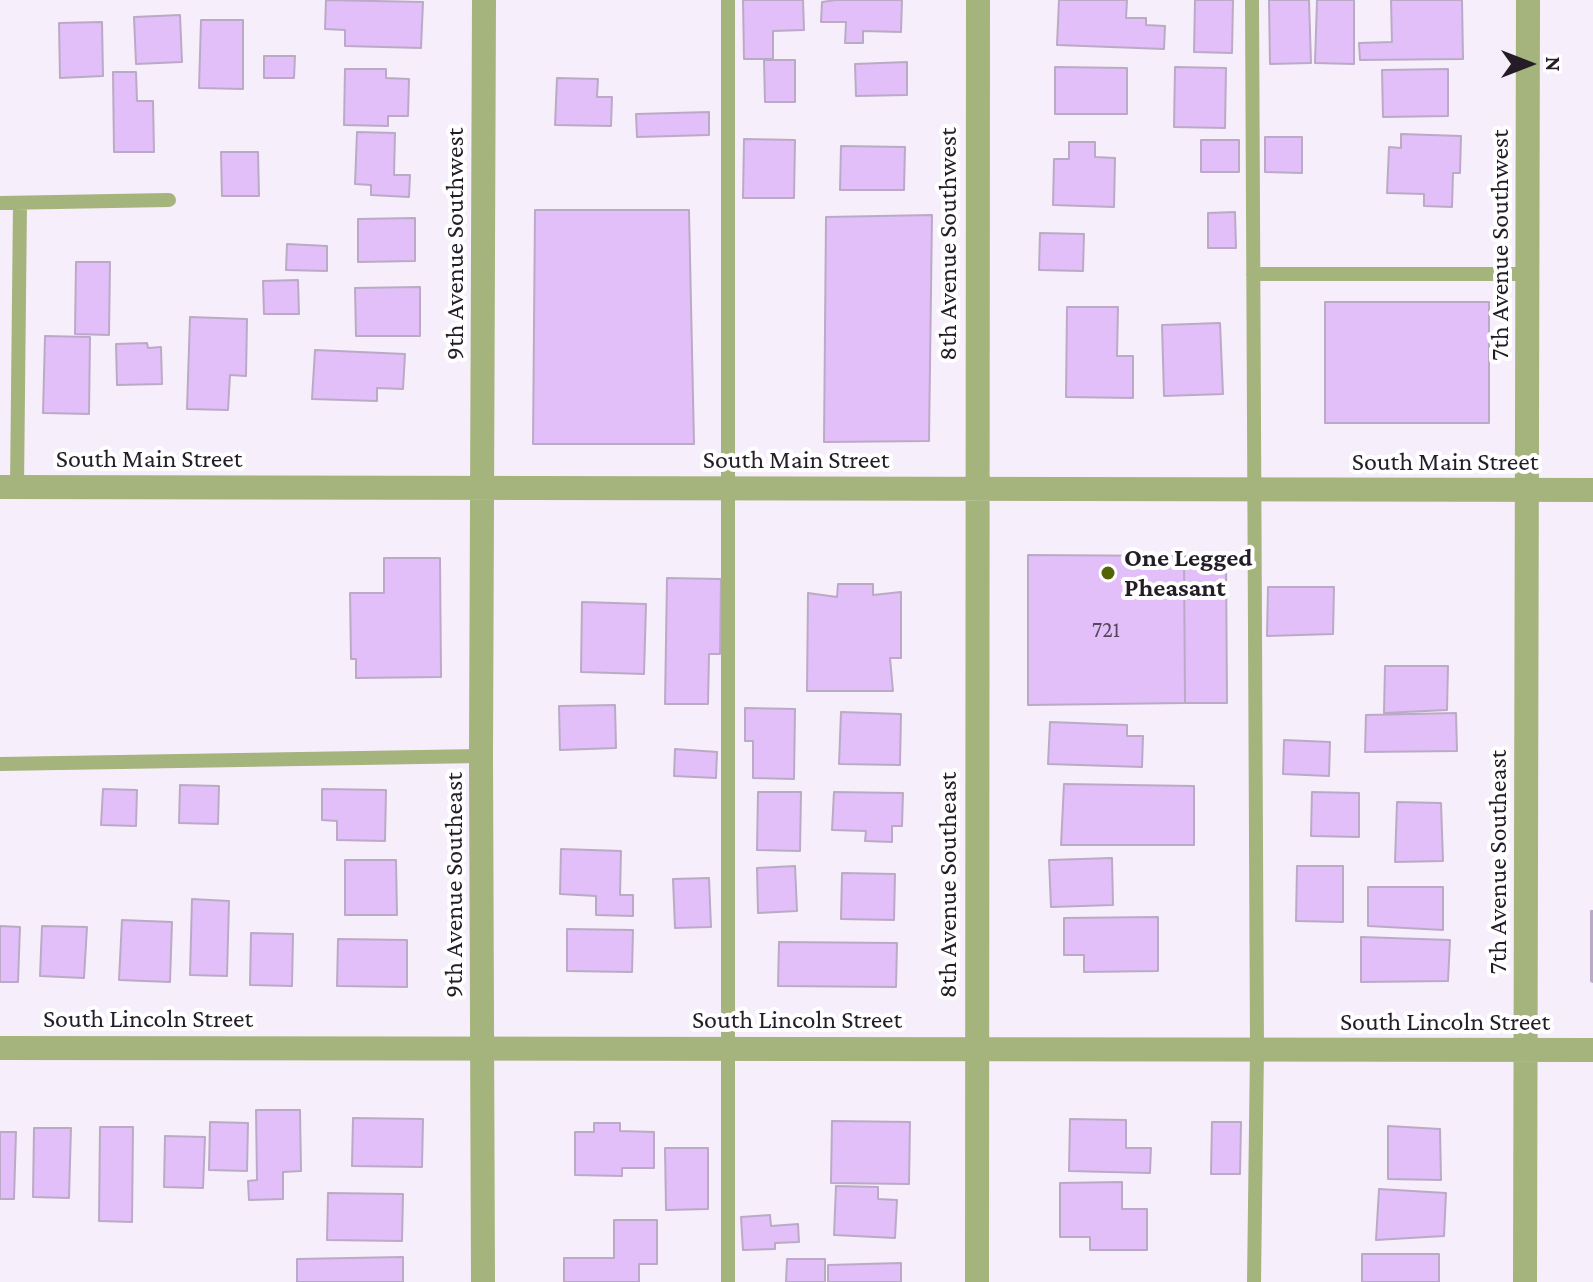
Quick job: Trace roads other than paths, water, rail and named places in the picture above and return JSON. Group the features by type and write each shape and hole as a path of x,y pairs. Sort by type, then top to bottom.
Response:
{"street":[{"name":"9th Avenue Southwest","path":"482,488 484,0"},
{"name":"8th Avenue Southwest","path":"975,487 978,0"},
{"name":"7th Avenue Southwest","path":"1528,0 1528,490"},
{"name":"South Main Street","path":"8,487 1593,490"},
{"name":"8th Avenue Southeast","path":"975,487 977,1282"},
{"name":"9th Avenue Southeast","path":"482,488 483,1282"},
{"name":"7th Avenue Southeast","path":"1525,1282 1528,490"},
{"name":"South Lincoln Street","path":"0,1048 1593,1050"}],"lane":[{"path":"728,0 728,1282"},
{"path":"1252,0 1257,1049 1254,1282"},
{"path":"0,203 169,200"},
{"path":"8,487 20,203"},
{"path":"1253,274 1528,274"},
{"path":"0,764 481,756"}],"place":[{"name":"One Legged Pheasant","path":"1108,573"}]}
